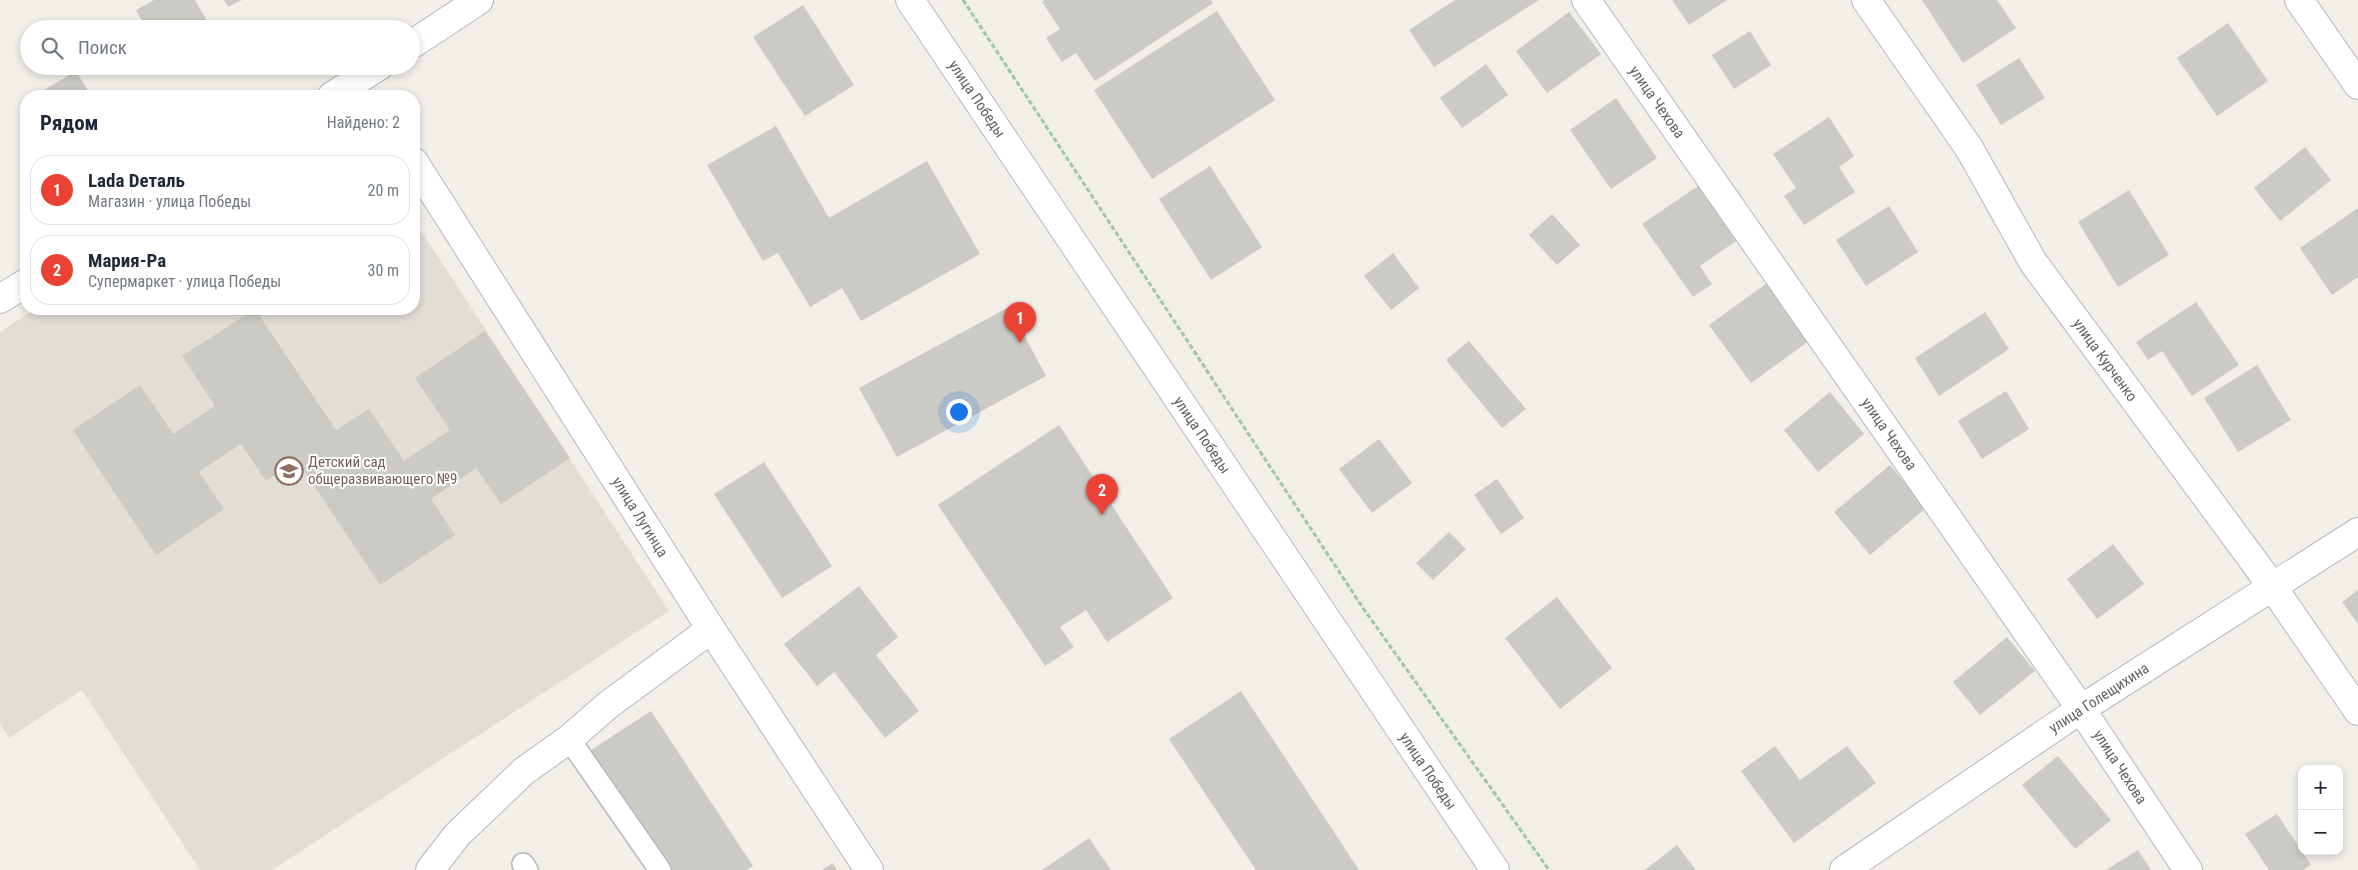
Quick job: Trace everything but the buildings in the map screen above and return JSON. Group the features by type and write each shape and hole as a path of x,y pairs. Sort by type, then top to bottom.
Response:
{"street":[{"path":"420,39 479,0"},
{"name":"улица Победы","path":"910,0 1495,870"},
{"name":"улица Чехова","path":"1586,0 2082,709 2188,870"},
{"name":"улица Курченко","path":"1866,0 1969,148 2033,262 2272,586 2358,711"},
{"path":"2299,0 2358,85"},
{"path":"347,90 371,80"},
{"name":"улица Лугинца","path":"420,171 711,629 869,870"},
{"path":"0,299 20,287"},
{"name":"улица Голещихина","path":"1844,870 2082,709 2358,532"},
{"path":"430,870 458,836 518,777 569,739 608,705 711,629"}],"lane":[{"path":"569,739 660,870"}],"path":[{"path":"963,0 1362,608 1548,870"}],"shaded area":[{"name":"Детский сад общеразвивающего №9","path":"420,229 669,611 272,870 200,870 82,690 9,738 0,723 0,332 26,315 420,315"}],"place":[{"name":"Lada Dеталь","path":"1020,343"},
{"name":"Детский сад общеразвивающего №9","path":"289,471"},
{"name":"Мария-Ра","path":"1102,515"}]}
